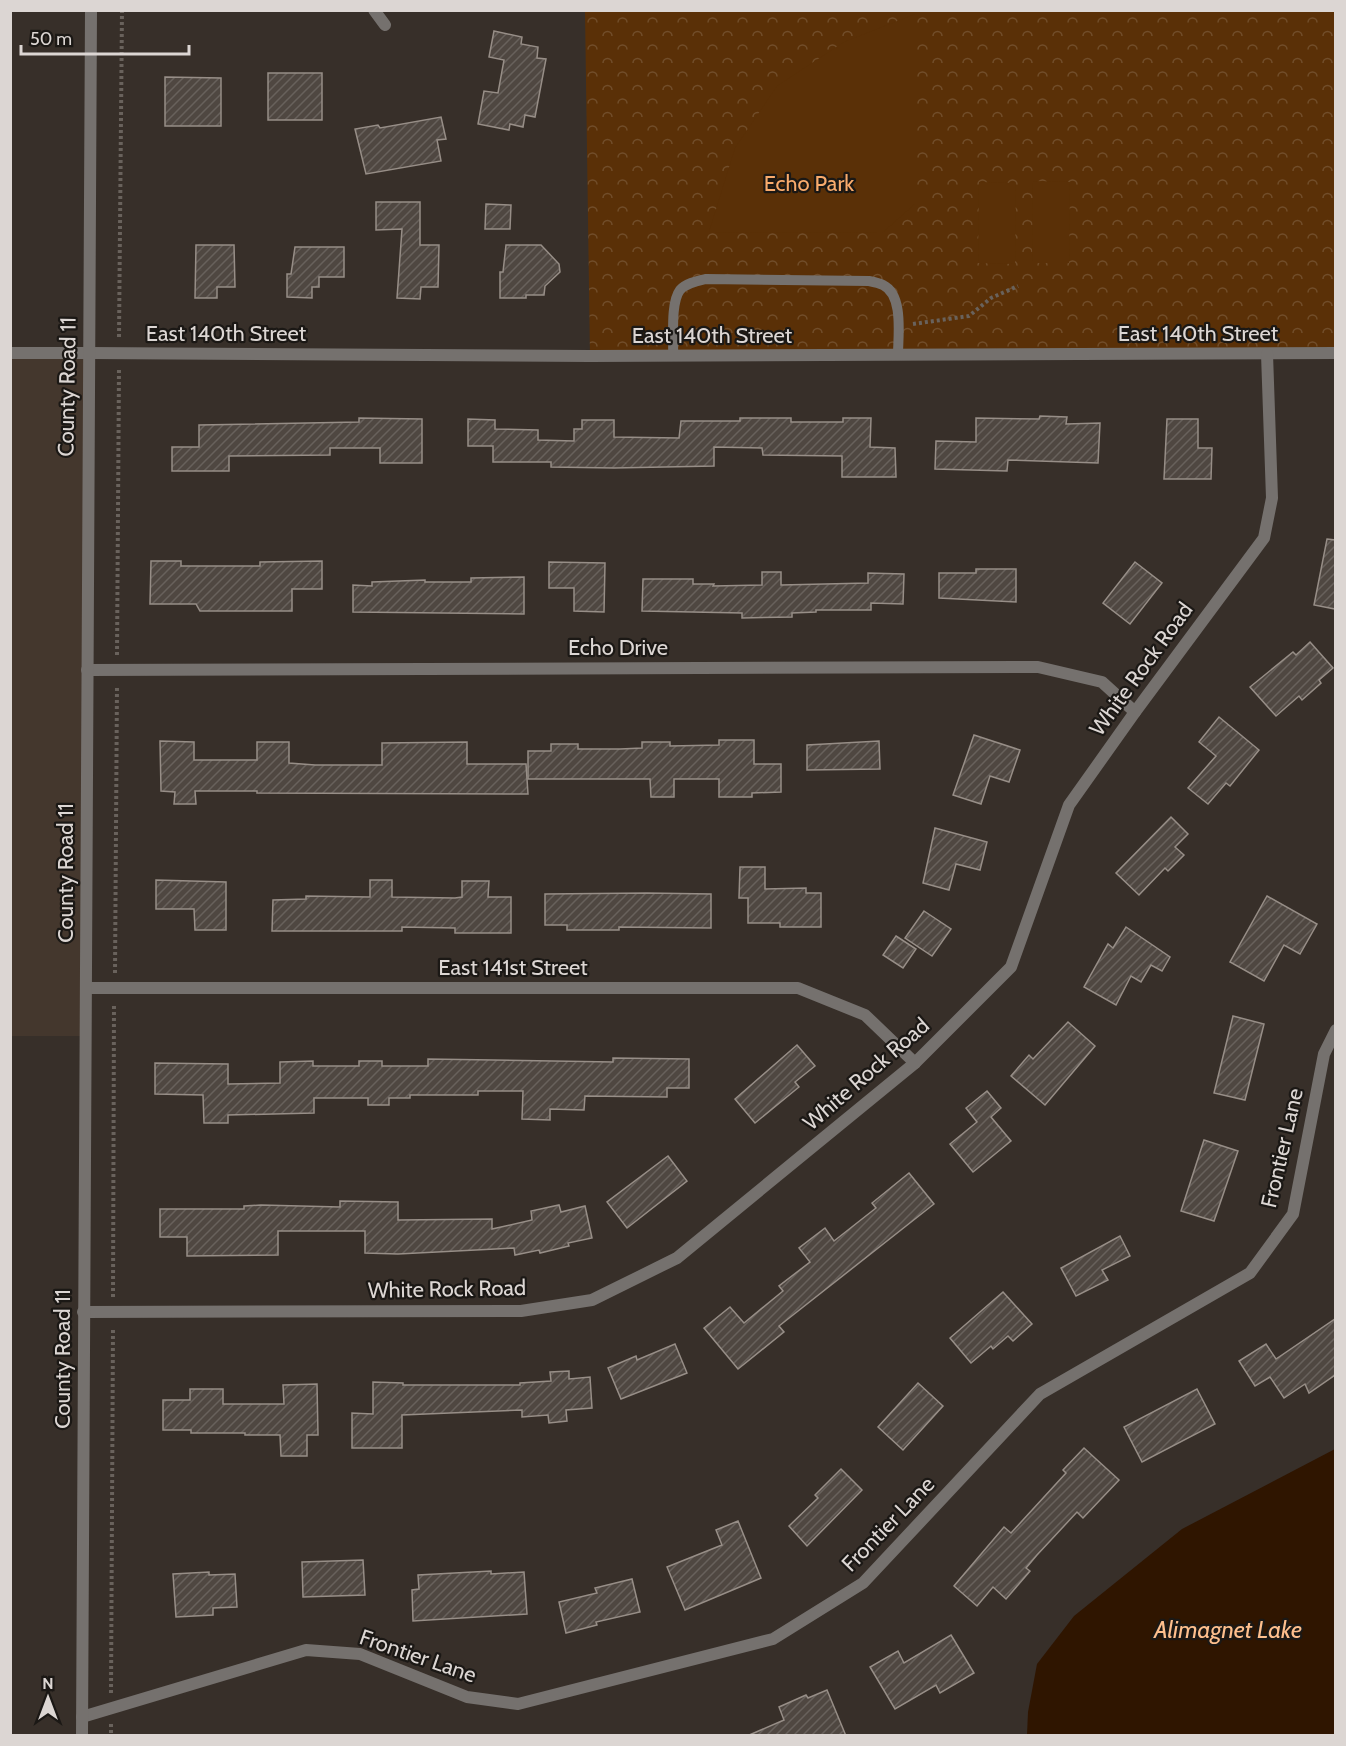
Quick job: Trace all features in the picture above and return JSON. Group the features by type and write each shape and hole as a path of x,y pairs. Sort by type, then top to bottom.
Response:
{"street":[{"name":"County Road 11","path":"82,1736 91,10"},
{"path":"374,10 385,25"},
{"name":"East 140th Street","path":"10,353 673,356 1335,353"},
{"name":"White Rock Road","path":"83,1312 521,1311 592,1300 677,1258 915,1063 1011,967 1069,805 1264,538 1272,498 1267,354"},
{"name":"Echo Drive","path":"87,670 1038,667 1102,682 1135,712"},
{"name":"East 141st Street","path":"86,988 798,988 865,1015 915,1063"},
{"name":"Frontier Lane","path":"82,1717 306,1650 360,1654 467,1697 518,1704 773,1639 863,1583 1040,1394 1250,1273 1293,1214 1324,1054 1335,1030"}],"lane":[{"path":"673,356 675,301 680,290 691,283 706,279 869,281 885,285 894,296 898,308 898,355"}],"path":[{"path":"111,1736 122,10"},
{"path":"906,324 969,315 991,298 1018,286"}],"shaded area":[{"path":"10,353 89,353 84,1036 11,1036"}],"green space":[{"name":"Echo Park","path":"585,11 1335,11 1335,353 590,356"},
{"path":"915,14 915,204 882,233 709,232 735,148 777,86 844,42"},
{"path":"1033,181 1070,182 1069,263 1032,263"},
{"path":"979,182 1016,183 1015,264 978,263"}],"water":[{"name":"Alimagnet Lake","path":"1335,1449 1335,1735 1027,1735 1028,1712 1037,1664 1074,1616 1182,1529"}],"building":[{"path":"494,31 522,37 521,44 538,47 537,58 546,59 535,117 525,115 523,127 510,124 509,130 478,124 484,91 498,93 504,60 489,57"},
{"path":"268,73 322,73 322,120 268,120"},
{"path":"165,77 221,78 221,126 165,126"},
{"path":"441,117 446,139 437,140 441,161 366,174 355,129 378,125 380,128"},
{"path":"376,202 420,202 420,245 439,245 438,287 421,287 420,299 397,298 402,229 376,230"},
{"path":"486,204 511,205 510,229 485,229"},
{"path":"196,245 234,245 235,287 217,287 217,298 195,298"},
{"path":"506,245 541,245 559,264 560,272 545,286 544,295 500,298 500,272 503,272"},
{"path":"295,247 344,247 344,277 319,277 319,287 312,287 312,298 287,297 287,274 291,274"},
{"path":"1040,416 1067,417 1066,424 1100,423 1098,463 1008,460 1007,471 935,469 936,441 976,442 976,418 1039,419"},
{"path":"359,418 422,419 422,463 380,463 380,448 330,448 330,455 229,456 229,471 172,471 172,447 199,447 199,425 359,422"},
{"path":"740,418 791,418 791,422 843,422 843,418 871,418 870,447 895,448 896,477 842,477 842,456 763,455 762,448 714,447 714,466 614,468 551,467 551,462 493,462 493,446 468,446 468,419 495,420 495,429 538,430 538,440 574,441 574,429 582,429 582,420 614,420 614,437 679,438 681,421 740,421"},
{"path":"1167,419 1198,419 1198,448 1212,448 1211,479 1164,479"},
{"path":"1327,539 1335,540 1335,609 1314,605"},
{"path":"151,561 181,561 181,566 260,566 260,562 322,561 322,589 292,589 292,611 200,611 196,604 150,604"},
{"path":"549,562 605,563 604,612 574,611 574,588 549,588"},
{"path":"1135,562 1162,583 1130,624 1103,603"},
{"path":"976,569 1016,569 1016,602 939,598 939,573 976,573"},
{"path":"762,572 781,572 781,585 868,583 868,573 904,574 903,604 871,603 871,610 816,610 816,612 792,613 792,617 742,618 742,613 642,611 643,579 693,579 693,584 714,584 713,586 762,585"},
{"path":"524,577 524,614 353,612 353,585 372,586 372,582 425,580 425,582 471,582 471,578"},
{"path":"1310,642 1333,668 1319,680 1321,683 1302,700 1299,696 1276,716 1250,687 1293,652 1296,655"},
{"path":"1219,717 1259,750 1230,786 1226,783 1208,804 1188,788 1216,756 1199,742"},
{"path":"974,735 1020,750 1009,782 990,776 981,804 953,795"},
{"path":"719,740 754,740 754,764 781,764 781,792 752,793 752,797 719,797 719,779 674,779 674,797 651,797 650,779 528,779 528,751 551,751 551,744 578,744 578,749 620,749 642,748 642,742 670,742 670,746 719,745"},
{"path":"160,741 194,742 194,760 257,760 257,742 289,742 289,763 315,765 382,765 382,743 467,742 467,764 526,764 528,794 195,791 196,804 174,804 175,792 161,791"},
{"path":"879,741 880,769 807,770 807,745"},
{"path":"1171,817 1188,834 1175,847 1184,855 1168,871 1165,868 1139,895 1116,873"},
{"path":"935,828 987,842 980,870 956,864 949,890 923,883"},
{"path":"740,867 765,867 765,889 806,888 806,893 821,893 821,927 780,927 780,923 748,923 748,898 739,898"},
{"path":"156,880 226,882 226,930 195,930 194,909 156,909"},
{"path":"370,880 392,880 392,897 455,898 462,897 462,881 489,881 488,897 511,897 511,933 455,933 455,928 402,927 402,931 272,931 273,900 306,899 306,896 370,897"},
{"path":"545,894 711,894 711,928 619,927 619,930 567,930 567,925 545,925"},
{"path":"1267,896 1317,924 1300,954 1284,945 1264,981 1230,962"},
{"path":"924,911 951,929 932,956 905,938"},
{"path":"1126,927 1170,957 1162,971 1151,965 1141,982 1131,976 1116,1005 1084,987 1108,944 1113,948"},
{"path":"896,936 916,949 903,968 883,955"},
{"path":"1233,1016 1264,1024 1245,1100 1214,1093"},
{"path":"1068,1022 1095,1046 1045,1105 1011,1076 1029,1055 1033,1059"},
{"path":"797,1045 815,1066 795,1082 799,1087 755,1123 735,1099"},
{"path":"613,1058 689,1059 689,1088 667,1088 667,1097 585,1096 584,1110 550,1109 550,1120 522,1119 523,1091 478,1091 478,1095 410,1095 410,1098 389,1098 389,1105 368,1105 368,1098 314,1098 314,1113 228,1115 228,1123 204,1123 203,1095 155,1094 155,1063 228,1064 228,1084 280,1083 280,1062 313,1061 313,1066 359,1066 359,1061 382,1061 382,1066 428,1066 428,1059 613,1062"},
{"path":"987,1091 1001,1108 991,1117 1011,1141 973,1172 950,1144 977,1122 966,1108"},
{"path":"1204,1140 1238,1151 1214,1221 1181,1211"},
{"path":"668,1156 687,1181 627,1228 607,1202"},
{"path":"909,1173 934,1204 779,1326 784,1332 738,1369 704,1328 730,1307 744,1323 783,1291 779,1286 810,1262 799,1248 825,1228 834,1241 876,1208 872,1203"},
{"path":"340,1201 398,1202 398,1220 492,1219 492,1229 532,1220 531,1211 559,1205 561,1212 585,1206 592,1238 568,1243 569,1246 540,1253 539,1250 515,1255 514,1248 398,1254 365,1253 365,1231 278,1231 278,1255 187,1256 187,1237 160,1237 160,1209 244,1209 244,1206 261,1205 340,1207"},
{"path":"1120,1236 1130,1256 1102,1270 1108,1280 1076,1296 1061,1268"},
{"path":"1003,1292 1032,1324 1013,1341 1008,1336 993,1349 991,1346 971,1363 950,1338"},
{"path":"1335,1319 1335,1375 1309,1393 1305,1384 1284,1398 1270,1377 1255,1386 1239,1361 1266,1344 1276,1359"},
{"path":"675,1344 687,1373 621,1399 608,1368 636,1356 637,1360"},
{"path":"569,1371 569,1379 590,1377 592,1408 566,1410 567,1421 549,1423 548,1415 522,1417 522,1410 402,1415 402,1448 352,1448 352,1413 373,1414 373,1382 403,1383 403,1385 520,1385 520,1383 551,1381 550,1372"},
{"path":"918,1383 943,1406 903,1450 878,1427"},
{"path":"317,1384 318,1435 307,1435 307,1456 281,1456 280,1435 191,1433 191,1430 163,1430 163,1400 190,1400 190,1389 223,1389 223,1404 284,1404 283,1385"},
{"path":"1197,1389 1215,1424 1142,1462 1124,1427"},
{"path":"1084,1448 1119,1480 1083,1518 1077,1512 1026,1568 1030,1571 1006,1599 993,1587 977,1606 954,1586 1004,1527 1011,1533 1066,1473 1063,1470"},
{"path":"841,1469 862,1490 807,1546 789,1526 818,1498 815,1495"},
{"path":"738,1521 761,1578 685,1610 667,1567 722,1545 716,1530"},
{"path":"363,1560 365,1595 303,1597 302,1562"},
{"path":"491,1571 491,1574 524,1572 527,1614 413,1621 412,1590 419,1589 418,1575"},
{"path":"209,1572 209,1575 235,1574 237,1607 213,1608 213,1615 176,1617 173,1574"},
{"path":"632,1579 640,1612 596,1622 597,1625 566,1633 559,1602 597,1593 595,1588"},
{"path":"951,1635 974,1673 940,1693 936,1685 895,1709 870,1667 898,1651 904,1663"},
{"path":"827,1690 846,1736 747,1736 784,1720 779,1707 806,1695 808,1698"}]}
